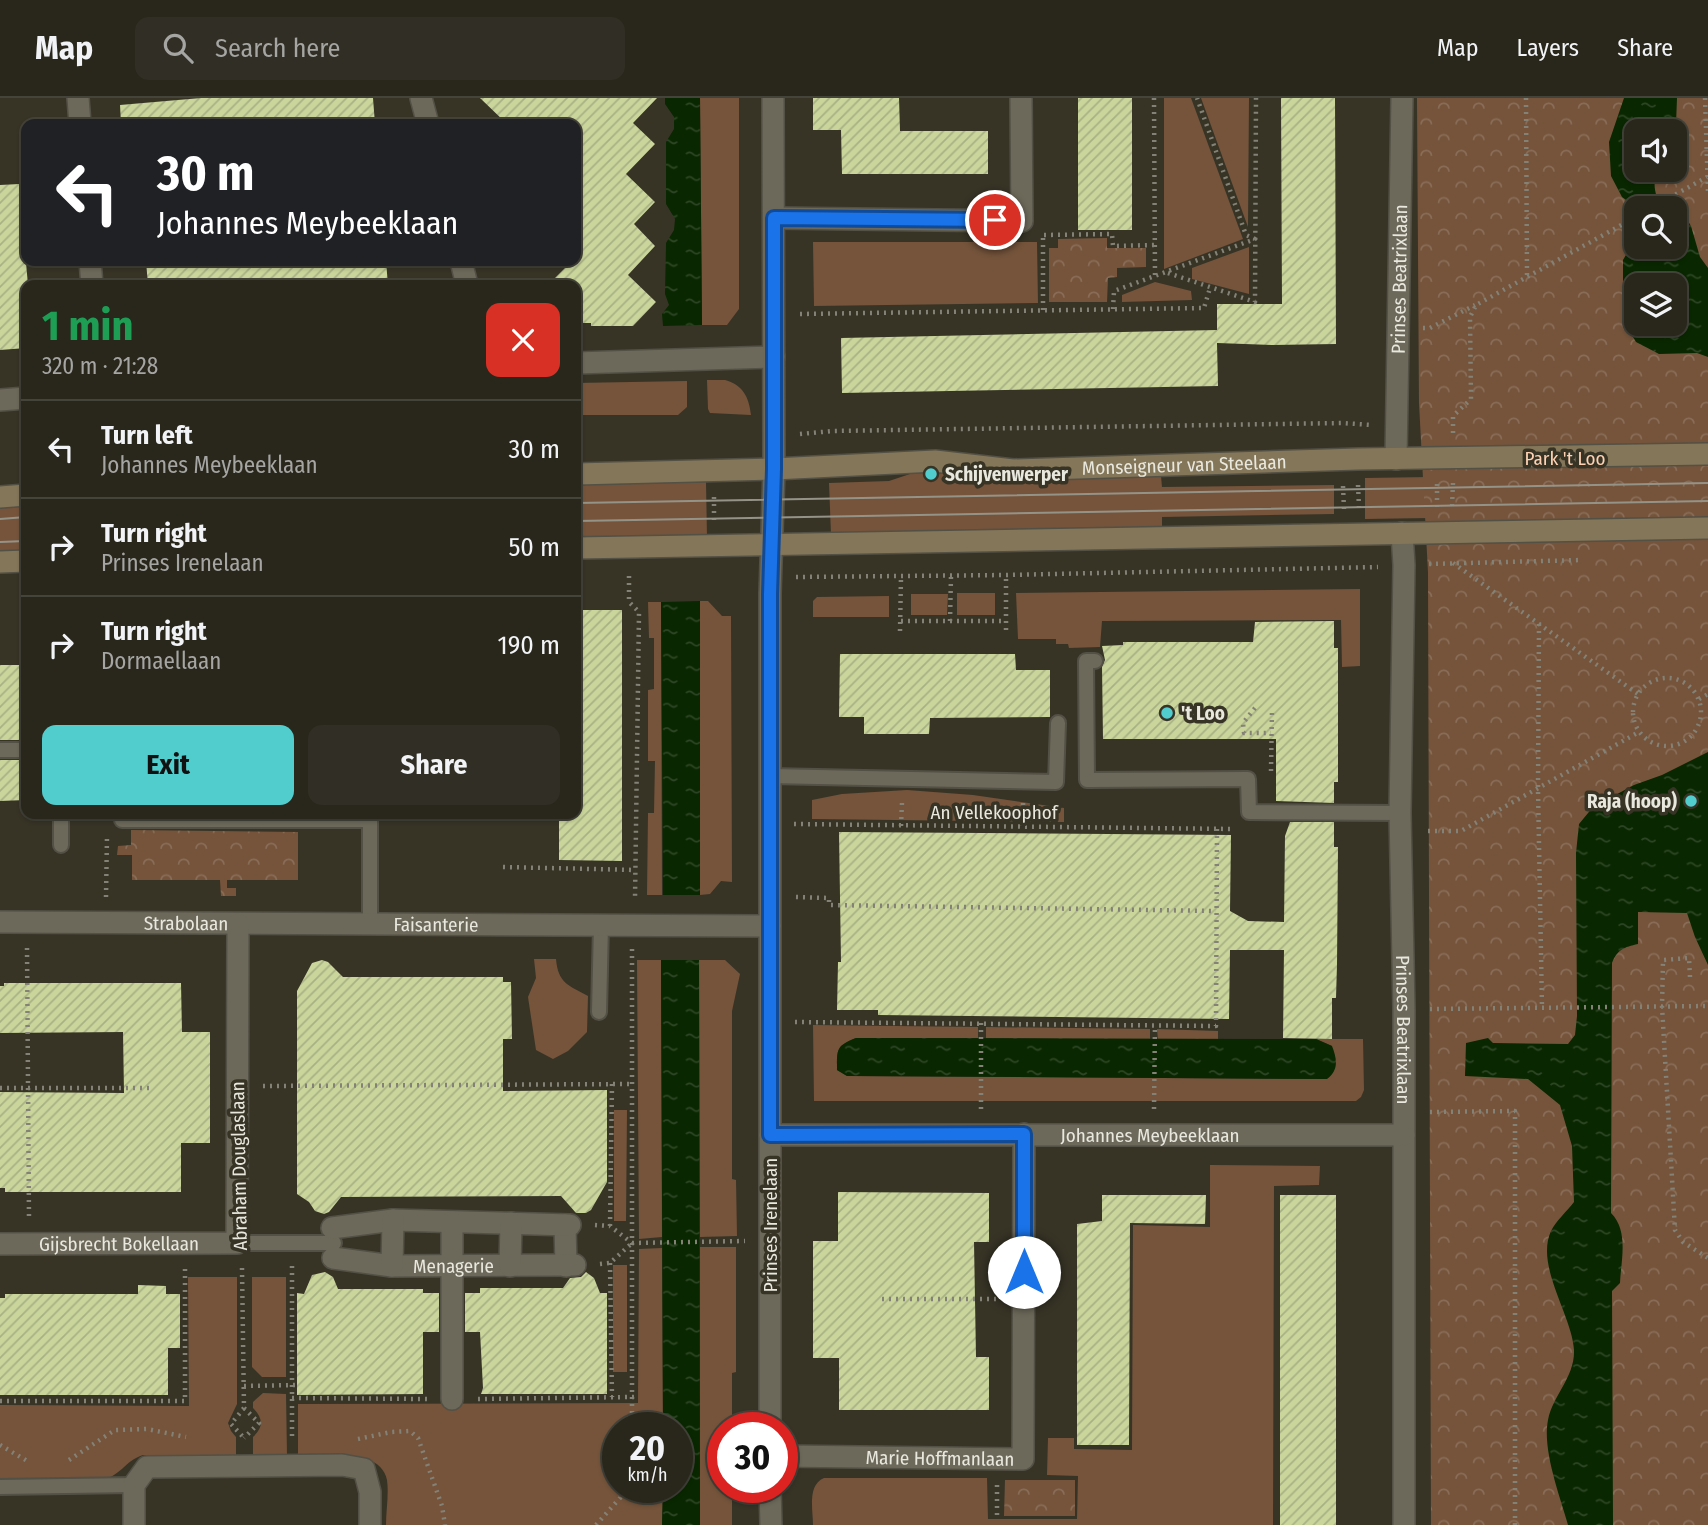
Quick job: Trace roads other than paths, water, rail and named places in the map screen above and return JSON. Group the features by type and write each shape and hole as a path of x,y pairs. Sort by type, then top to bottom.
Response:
{"main road":[{"name":"Monseigneur van Steelaan","path":"581,474 774,469 935,461 1013,470 1350,459 1708,454"},
{"path":"0,497 21,495"},
{"path":"581,548 1708,528"},
{"path":"0,562 21,561"}],"street":[{"path":"78,98 80,119"},
{"path":"421,98 427,119"},
{"name":"Prinses Irenelaan","path":"770,1412 773,98"},
{"path":"774,218 1022,220 1021,98"},
{"name":"Prinses Beatrixlaan","path":"1396,458 1402,98"},
{"path":"581,363 774,358"},
{"path":"0,400 21,398"},
{"name":"Prinses Beatrixlaan","path":"1402,533 1404,565 1400,822 1404,1010 1404,1525"},
{"name":"Strabolaan","path":"0,922 370,924"},
{"name":"Abraham Douglaslaan","path":"237,1243 238,924"},
{"name":"Faisanterie","path":"370,924 601,925"},
{"path":"601,925 770,926"},
{"name":"Marie Hoffmanlaan","path":"798,1456 1023,1459 1024,1134"},
{"name":"Johannes Meybeeklaan","path":"770,1135 1404,1135"},
{"path":"392,1266 393,1220"},
{"name":"Menagerie","path":"393,1220 511,1223 570,1231 579,1265 392,1266 333,1243 393,1220"},
{"path":"452,1222 452,1399"},
{"path":"510,1266 511,1223"},
{"name":"Gijsbrecht Bokellaan","path":"0,1244 237,1243"},
{"path":"134,1525 134,1485 147,1467 342,1465 364,1469 370,1492 370,1525"},
{"path":"770,1503 771,1525"}],"lane":[{"path":"1095,661 1086,661 1087,780 1248,779 1248,812 1400,822"},
{"path":"770,776 1056,782 1058,723"},
{"path":"0,750 21,750"},
{"path":"61,819 61,845"},
{"path":"121,820 204,819"},
{"path":"370,819 370,924"},
{"path":"599,1012 601,925"},
{"name":"Menagerie","path":"237,1243 333,1243"},
{"path":"0,1487 134,1485"}],"water":[{"path":"665,98 700,98 702,325 663,326 662,314 669,305 665,294 666,243 674,230 675,219 666,204 666,142 674,129 674,117 665,104"},
{"path":"1624,98 1677,98 1676,119 1624,119 1624,182 1655,182 1657,196 1622,197 1611,176 1609,142"},
{"path":"1687,220 1700,257 1708,268 1708,357 1697,353 1659,354 1636,342 1632,336 1687,336 1687,273 1624,273 1624,322 1623,260 1687,259"},
{"path":"700,601 700,895 663,895 661,602"},
{"path":"1708,752 1708,965 1687,913 1638,912 1638,944 1622,950 1612,963 1611,1213 1620,1228 1623,1246 1620,1283 1612,1291 1613,1525 1568,1525 1553,1473 1547,1432 1554,1402 1571,1369 1574,1350 1572,1336 1551,1275 1547,1245 1553,1227 1574,1202 1572,1146 1560,1105 1528,1079 1465,1076 1466,1043 1488,1038 1493,1043 1568,1044 1575,1035 1577,1016 1576,853 1579,824 1593,807 1634,785 1662,775"},
{"path":"661,960 699,960 700,1525 662,1525 663,1503 693,1503 693,1412 663,1412"},
{"path":"856,1038 1316,1039 1332,1046 1336,1064 1334,1072 1327,1079 847,1076 837,1070 838,1053 841,1046"}],"tram line":[{"path":"581,503 1708,483"},
{"path":"581,521 1708,501"},
{"path":"0,519 21,517"},
{"path":"0,542 21,541"}],"place":[{"name":"Schijvenwerper","path":"931,474"},
{"name":"'t Loo","path":"1167,713"},
{"name":"Raja (hoop)","path":"1691,801"}],"park label":[{"name":"Park 't Loo","path":"1565,458"}]}
